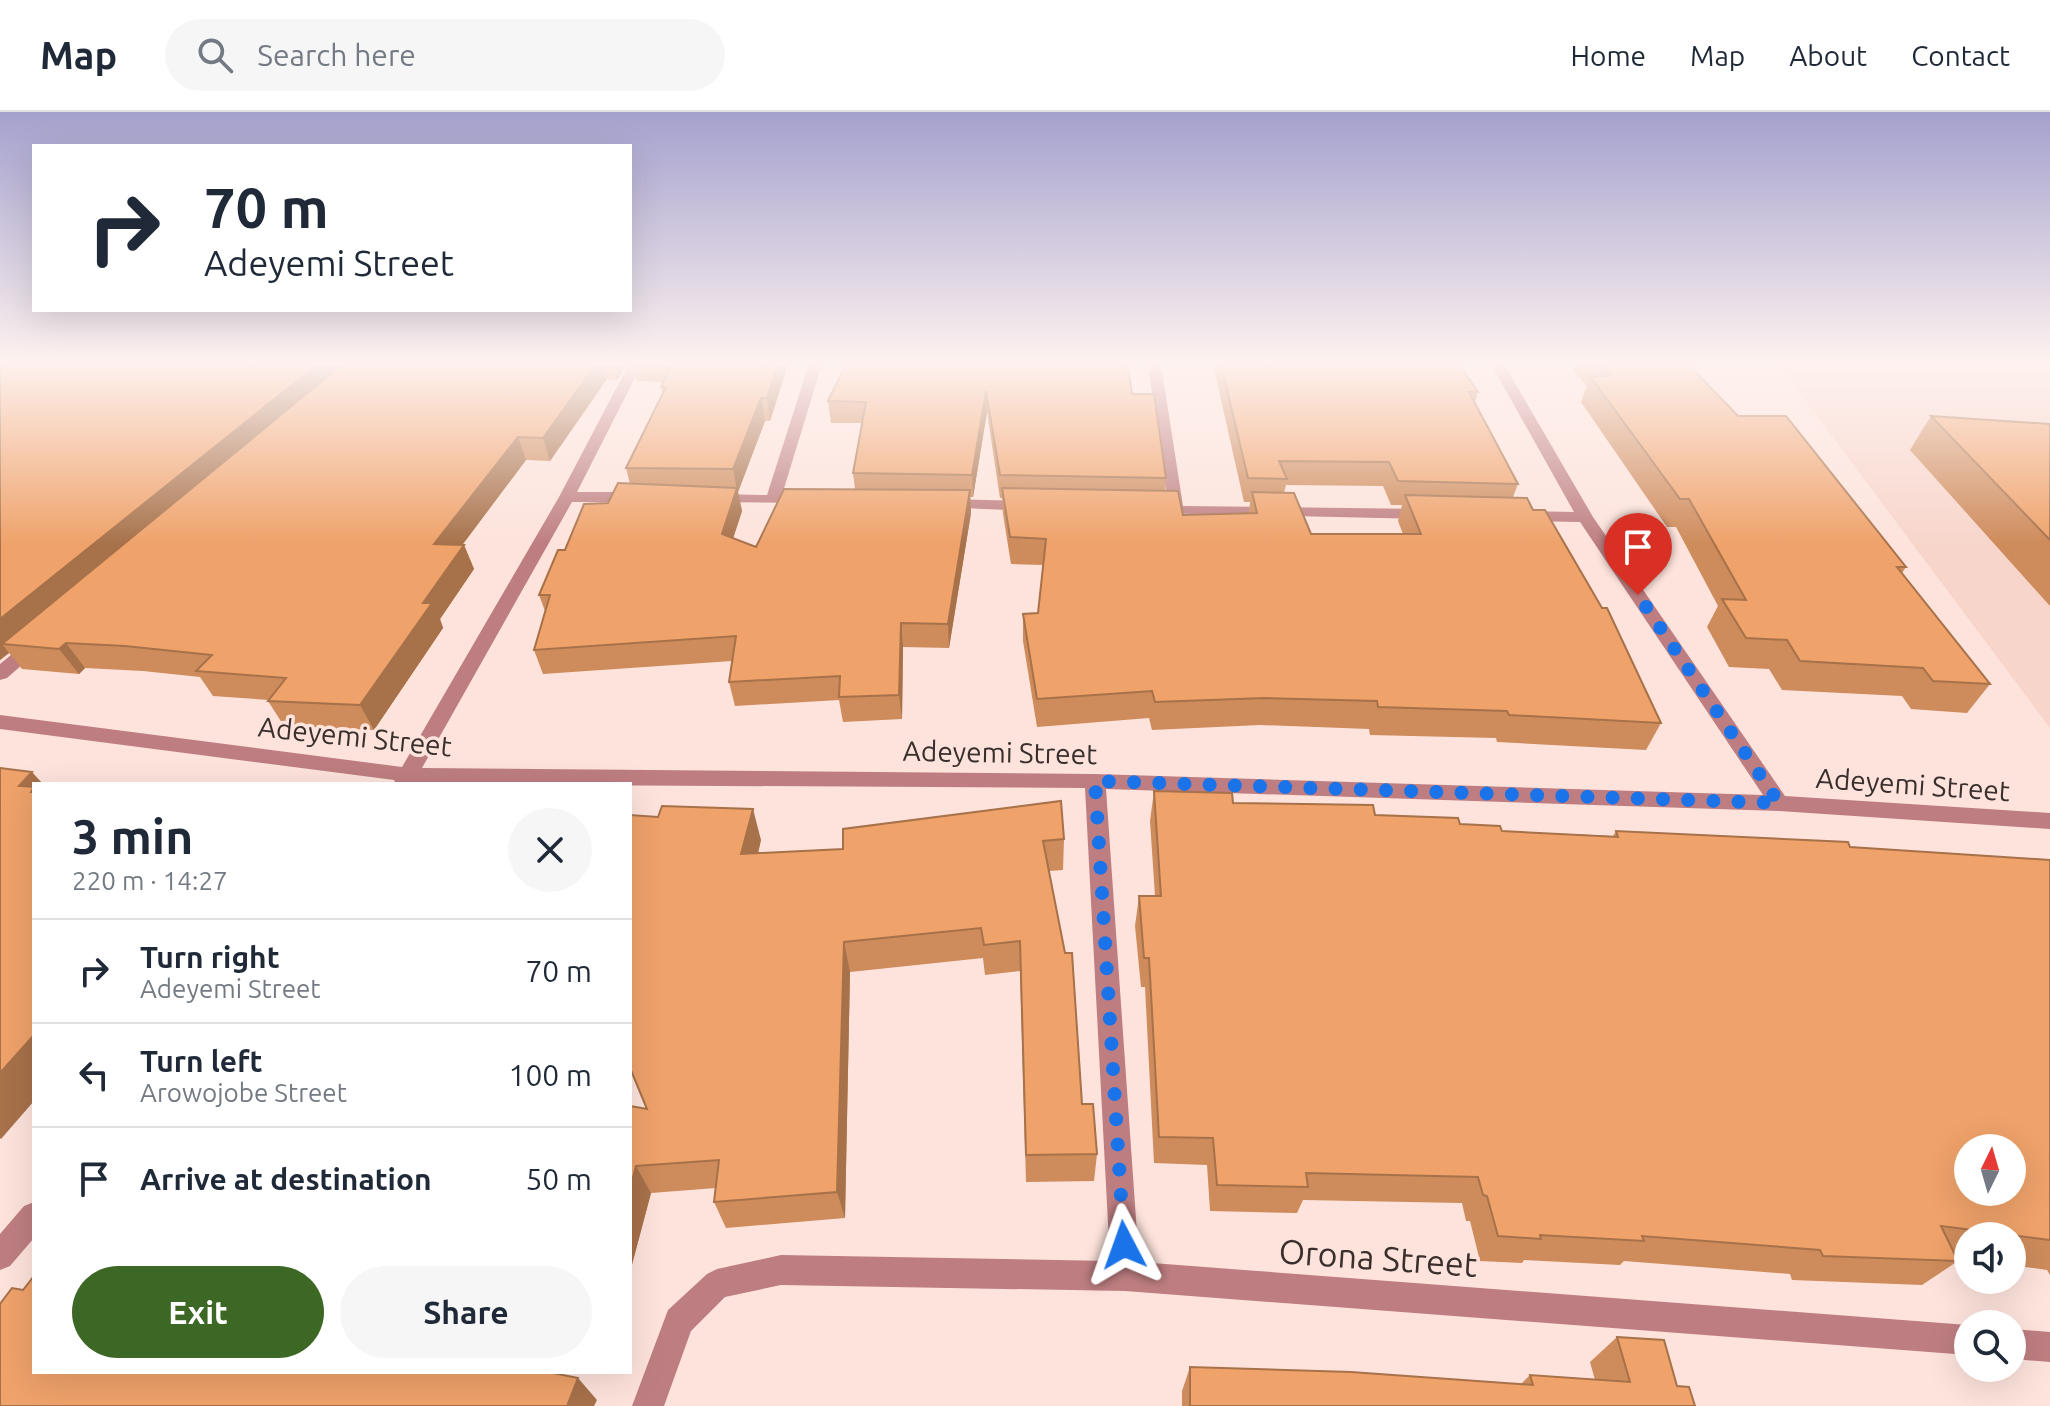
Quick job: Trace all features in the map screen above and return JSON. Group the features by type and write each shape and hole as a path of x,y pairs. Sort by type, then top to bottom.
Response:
{"street":[{"path":"405,779 567,497 605,424"},
{"path":"773,499 797,424"},
{"path":"1163,424 1176,510"},
{"path":"1532,424 1585,517 1779,803"},
{"path":"567,497 646,498"},
{"path":"694,498 820,501"},
{"path":"928,503 1052,507"},
{"path":"1145,509 1444,515"},
{"path":"1506,516 1585,517"},
{"path":"0,674 48,633"},
{"name":"Adeyemi Street","path":"0,722 405,779 1095,781 1779,803 2050,821"},
{"path":"1095,781 1125,1276"},
{"path":"0,1256 32,1218"},
{"name":"Orona Street","path":"648,1406 679,1321 717,1284 781,1270 1125,1276 1954,1339"},
{"path":"2026,1345 2050,1347"}],"shaded area":[{"path":"1823,424 2050,424 2050,728"}],"building":[{"path":"0,424 243,424 0,619"},
{"path":"269,424 553,424 543,438 518,437 434,544 464,545 423,603 432,603 360,705 268,701 286,678 196,671 212,655 125,646 66,643 59,649 2,644"},
{"path":"648,424 751,424 733,469 626,468"},
{"path":"862,424 980,424 972,475 853,473"},
{"path":"992,424 1158,424 1166,478 1000,475"},
{"path":"1235,424 1486,424 1518,484 1398,481 1389,462 1279,461 1287,479 1248,478"},
{"path":"1625,424 1793,424 1906,567 1897,567 1990,684 1933,681 1923,668 1800,661 1787,640 1746,638 1722,599 1746,600 1689,499 1680,499"},
{"path":"1939,424 2050,424 2050,540"},
{"path":"618,483 737,488 722,534 756,547 784,489 970,490 948,624 901,623 899,695 839,697 840,676 729,682 736,636 534,650 550,595 539,595 558,550 565,550 584,504 608,503"},
{"path":"1002,488 1178,491 1183,515 1257,513 1252,492 1294,493 1311,534 1421,534 1405,495 1527,498 1533,510 1545,510 1602,608 1607,608 1661,723 1509,715 1507,711 1378,707 1377,701 1265,698 1155,702 1152,691 1037,699 1023,614 1038,613 1046,539 1010,537"},
{"path":"0,768 32,772 19,786 32,787 32,1037 0,1073"},
{"path":"1154,791 1232,793 1233,803 1373,805 1375,815 1458,818 1460,824 1500,826 1502,831 1618,837 1616,831 1848,842 1850,847 2050,860 2050,1240 2026,1237 2026,1222 1954,1222 1954,1228 1941,1226 1954,1253 1954,1261 1823,1256 1820,1250 1642,1236 1644,1241 1540,1235 1541,1239 1498,1236 1487,1196 1483,1195 1478,1177 1306,1173 1308,1187 1217,1185 1213,1138 1159,1137 1149,958 1144,958 1139,896 1161,896"},
{"path":"1061,801 1064,839 1043,841 1065,953 1072,953 1082,1104 1093,1104 1097,1154 1026,1155 1020,941 984,945 981,928 844,942 837,1192 714,1202 719,1160 636,1166 632,1181 632,1106 647,1109 632,1073 632,815 658,817 662,806 753,809 741,854 843,849 843,829"},
{"path":"32,1279 32,1374 558,1374 578,1378 567,1406 0,1406 0,1304 12,1288 23,1290"},
{"path":"1617,1337 1664,1340 1677,1386 1689,1387 1695,1406 1190,1406 1190,1367 1351,1372 1533,1385 1530,1375 1630,1382"}],"route":[{"path":"1124,1245 1095,781 1779,803 1638,595"}]}
